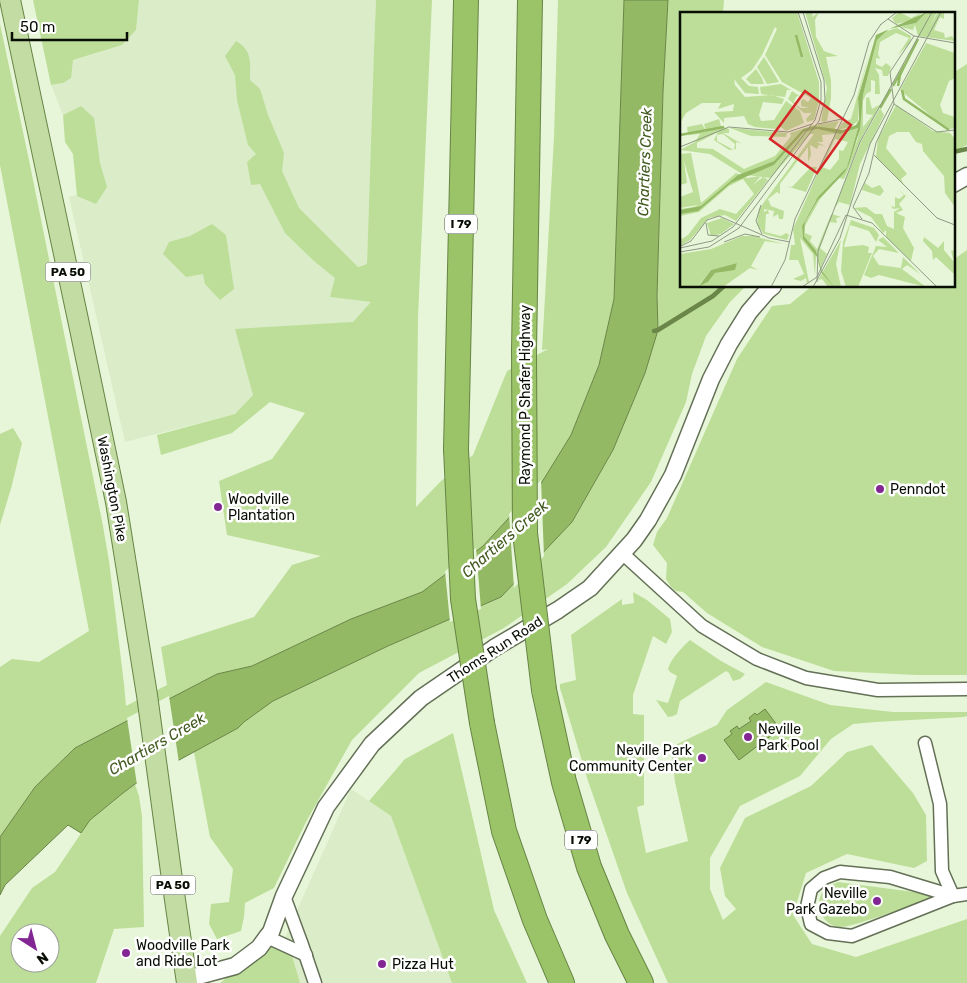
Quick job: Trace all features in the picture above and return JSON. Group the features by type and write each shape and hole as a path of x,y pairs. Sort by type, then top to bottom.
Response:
{"highway":[{"name":"I 79","path":"466,0 456,449 463,599 482,723 504,831 535,920 562,983"},
{"name":"Raymond P Shafer Highway","path":"530,0 524,350 525,533 544,690 564,782 589,867 617,935 641,983"}],"main road":[{"name":"Washington Pike","path":"10,0 116,502 147,696 187,981"}],"street":[{"path":"954,183 967,176"},
{"name":"Thoms Run Road","path":"187,981 235,966 259,948 271,932 284,896 326,807 372,744 421,698 494,648 558,610 590,588 634,540 648,520 673,475 711,379 729,344 749,312 771,288"},
{"path":"622,553 702,626 757,659 806,678 878,690 967,689"},
{"path":"925,743 940,804 942,871 953,896"},
{"path":"953,896 890,877 840,872 824,878 811,889 807,907 811,924 828,933 852,936 953,896 967,894"},
{"path":"284,896 315,983"},
{"path":"267,937 306,955"}],"shaded area":[{"path":"33,0 139,0 136,30 122,45 73,60 71,78 63,83 51,85"},
{"path":"139,0 376,0 367,264 352,268 330,297 371,302 390,408 253,395 235,414 125,442 69,197 106,187 81,106 63,115 51,85 63,83 73,60 122,45 136,30"},
{"path":"376,0 432,0 418,318 416,507 441,481 473,455 507,371 548,349 542,350 554,137 558,0 624,0 614,299 599,365 571,435 542,482 483,546 422,592 351,619 252,666 217,674 75,748 35,787 0,837 0,667 12,659 39,662 89,631 0,165 0,24 103,526 109,561 126,706 167,685 161,647 254,617 292,565 321,556 227,535 219,481 272,459 305,413 270,402 232,433 161,455 157,435 235,414 253,395 235,329 353,322 371,302 330,297 335,278 285,233 260,184 251,185 247,162 256,154 248,145 237,100 235,75 225,56 236,41 248,53 250,80 260,89 268,115 284,153 282,171 299,208 358,267 367,264"},
{"path":"668,0 724,0 723,12 680,12 680,288 744,288 730,302 706,336 692,374 686,402 651,482 606,547 567,584 504,628 419,673 352,740 306,822 274,888 245,903 241,931 217,939 209,924 211,904 229,902 233,869 210,837 194,752 238,728 273,701 388,646 501,597 572,522 613,450 645,373 658,330 657,296 663,92"},
{"path":"967,64 967,145 954,152 954,72"},
{"path":"81,106 94,118 100,163 107,187 96,204 77,196 73,154 65,142 63,115"},
{"path":"212,224 226,235 234,289 220,300 205,284 203,274 186,277 163,254 169,242 190,236"},
{"path":"967,250 967,675 916,675 834,671 762,647 707,613 683,592 676,591 671,587 666,579 667,563 653,545 657,532 667,518 737,359 772,306 790,304 810,288 954,288 954,259"},
{"path":"13,428 22,443 0,525 0,434"},
{"path":"633,592 647,600 670,619 672,632 666,644 653,636 633,695 633,714 644,715 644,805 637,807 646,853 688,841 675,782 671,747 717,725 727,710 766,682 830,705 893,712 967,712 967,716 964,717 853,724 831,739 800,776 740,806 710,858 710,889 723,920 736,909 725,896 720,868 745,818 811,786 847,752 872,745 913,793 926,815 927,861 914,868 847,854 806,873 793,915 812,944 856,957 967,919 967,983 668,983 627,893 588,781 560,688 560,684 576,680 571,635 622,599 622,605 634,603"},
{"path":"690,640 721,661 745,674 740,679 733,681 726,671 680,701 677,714 668,717 656,700 668,703 677,676 670,672 668,669 669,665"},
{"path":"453,733 494,910 527,983 452,983 391,816 369,801 405,759"},
{"path":"135,784 142,816 144,927 114,929 96,983 0,983 0,936 32,888 55,872 90,820"},
{"path":"351,789 391,816 452,983 242,983 279,951"},
{"path":"838,882 929,894 931,896 927,900 854,925 834,926 824,918 820,912 819,905 822,892 827,887"},
{"path":"272,946 292,956 300,983 220,983 241,966"}],"water":[{"name":"Chartiers Creek","path":"624,0 668,0 663,92 657,296 658,330 645,373 613,450 572,522 501,597 388,646 273,701 238,728 135,784 90,820 81,833 68,825 5,885 0,895 0,837 35,787 75,748 217,674 252,666 351,619 422,592 483,546 542,482 571,435 599,365 614,299"},
{"name":"Neville Park Pool","path":"765,709 780,729 739,760 724,740 732,734 730,731 737,726 739,729 751,721 749,718 755,713 757,715"}],"pier":[{"path":"541,480 544,556 514,588 509,514"},
{"path":"476,548 481,609 450,622 445,571"},
{"path":"169,696 179,763 137,785 127,718"}],"waterway":[{"path":"954,152 967,149"},
{"path":"654,331 713,296 722,288"}],"place":[{"name":"Penndot","path":"880,489"},
{"name":"Woodville Plantation","path":"218,507"},
{"name":"Neville Park Pool","path":"748,737"},
{"name":"Neville Park Community Center","path":"702,758"},
{"name":"Neville Park Gazebo","path":"877,901"},
{"name":"Woodville Park and Ride Lot","path":"126,953"},
{"name":"Pizza Hut","path":"382,964"}]}
